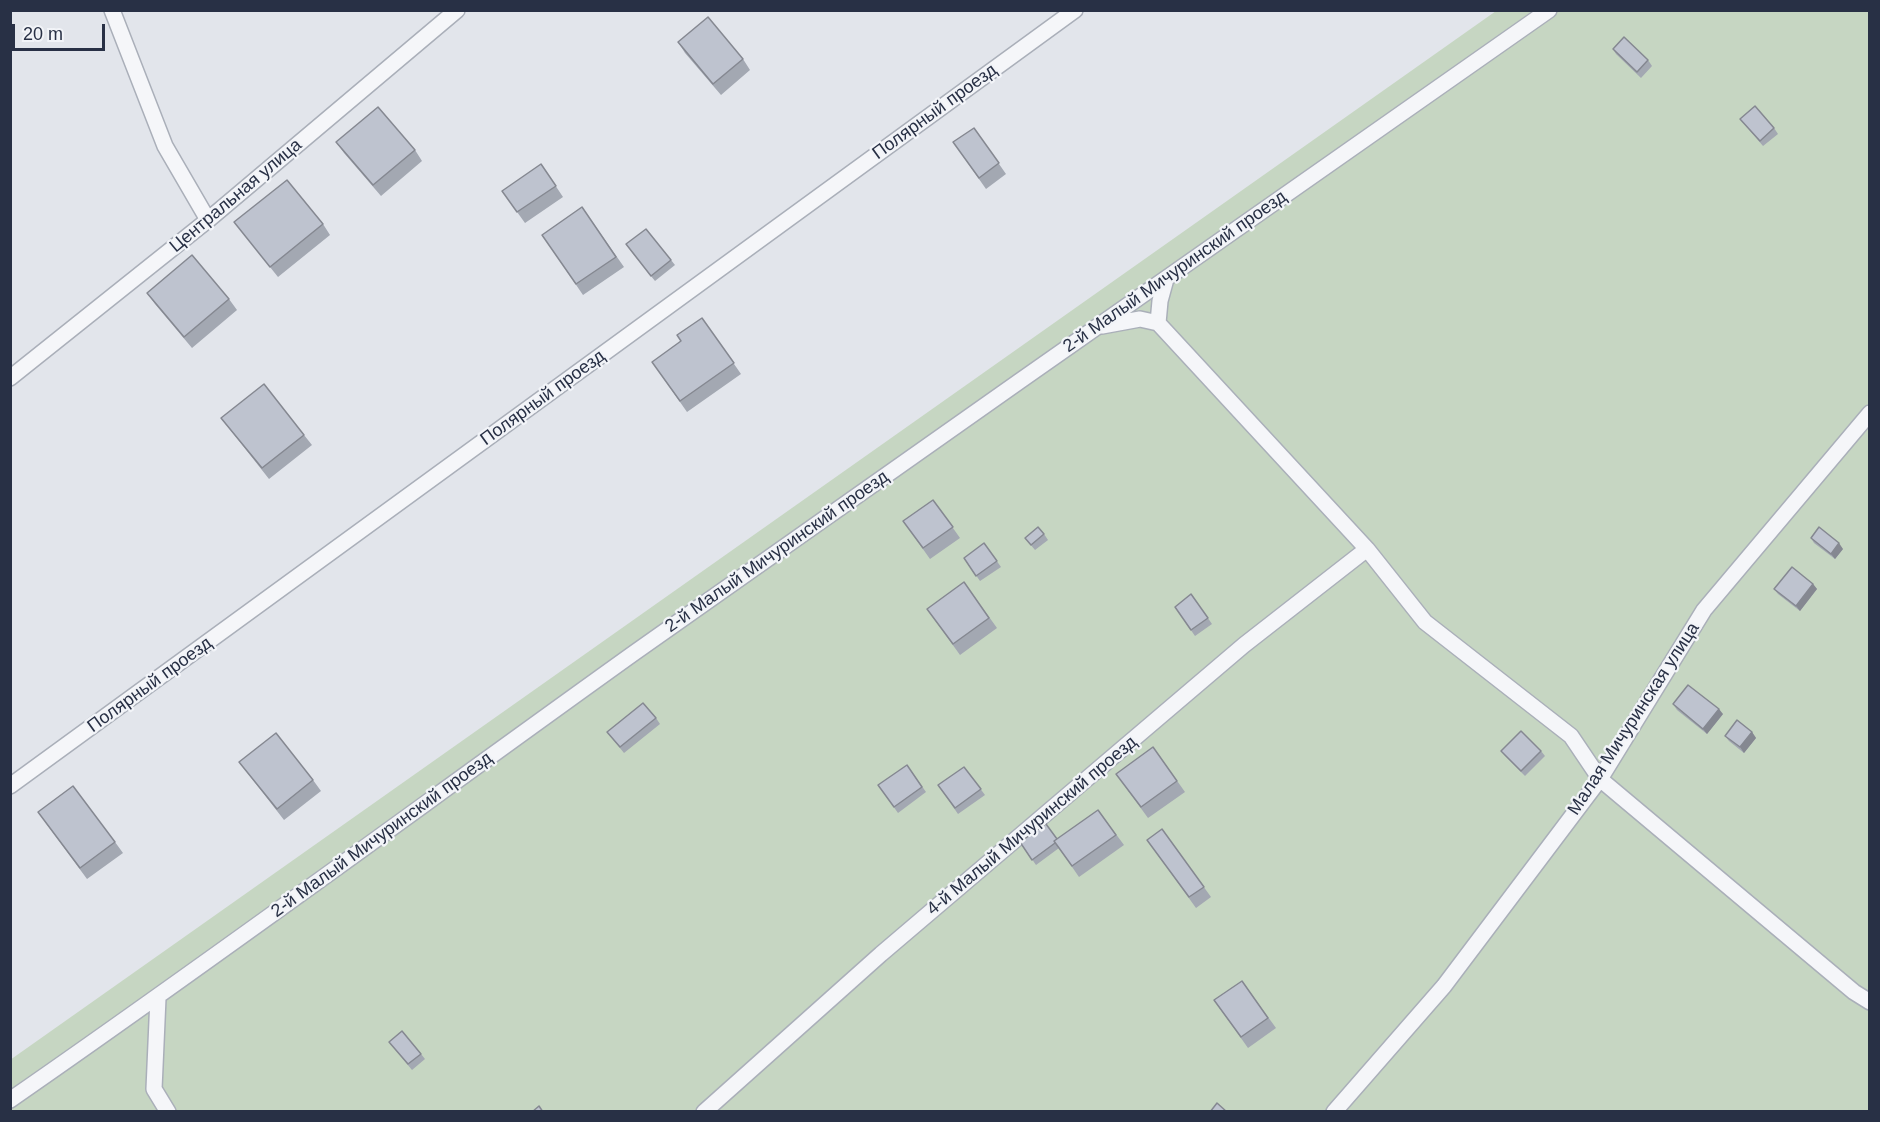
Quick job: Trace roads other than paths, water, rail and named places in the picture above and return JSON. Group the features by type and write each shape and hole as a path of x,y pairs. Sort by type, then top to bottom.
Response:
{"lane":[{"path":"112,10 165,146 208,220"},
{"name":"Центральная улица","path":"10,378 208,220 457,10"},
{"name":"Полярный проезд","path":"10,786 1075,10"},
{"name":"2-й Малый Мичуринский проезд","path":"10,1100 158,998 456,780 1549,10"},
{"path":"1158,323 1160,301 1166,279"},
{"path":"1096,327 1140,320 1158,323 1367,549 1425,622 1571,736 1600,779 1869,1002"},
{"name":"Малая Мичуринская улица","path":"1334,1112 1444,986 1600,779 1704,610 1869,413"},
{"name":"4-й Малый Мичуринский проезд","path":"704,1112 881,954 1244,645 1367,549"},
{"path":"158,998 154,1089 168,1112"}]}
